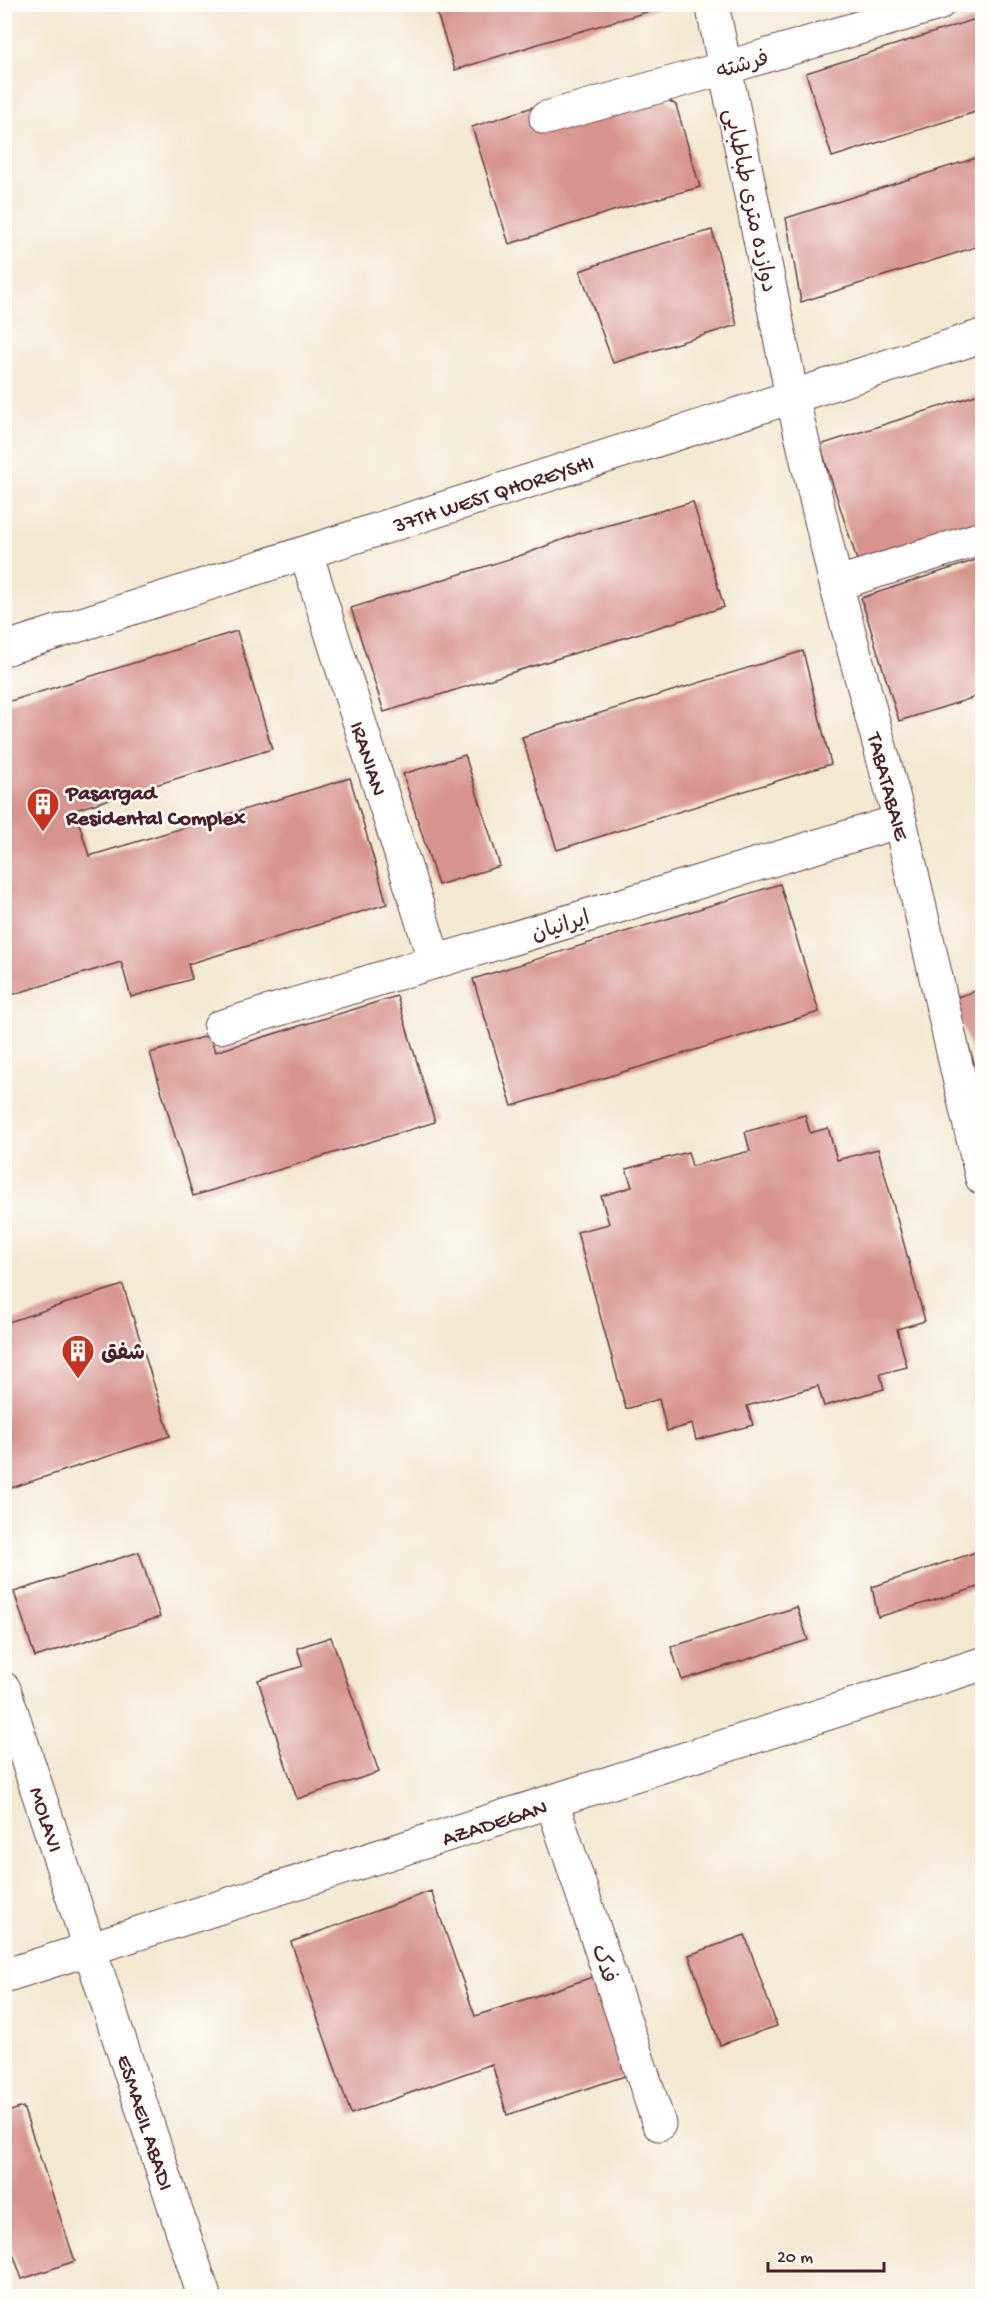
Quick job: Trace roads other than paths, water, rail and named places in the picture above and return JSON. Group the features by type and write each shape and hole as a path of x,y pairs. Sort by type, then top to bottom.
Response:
{"street":[{"name":"دوازده متری طباطبایی","path":"712,4 792,396"},
{"name":"فرشته","path":"546,118 725,68 938,4"},
{"name":"37TH WEST QHOREYSHI","path":"4,649 982,336"},
{"name":"TABATABAIE","path":"792,396 836,584 900,821 982,1178"},
{"path":"836,584 982,538"},
{"name":"IRANIAN","path":"306,553 435,962"},
{"name":"ایرانیان","path":"220,1027 900,821"},
{"name":"AZADEGAN","path":"4,1976 982,1664"},
{"name":"MOLAVI","path":"4,1689 91,1948"},
{"name":"فدک","path":"552,1802 659,2124"},
{"name":"ESMAEIL ABADI","path":"91,1948 204,2296"}],"place":[{"name":"Pasargad Residental Complex","path":"43,833"},
{"name":"شفق","path":"78,1380"}]}
